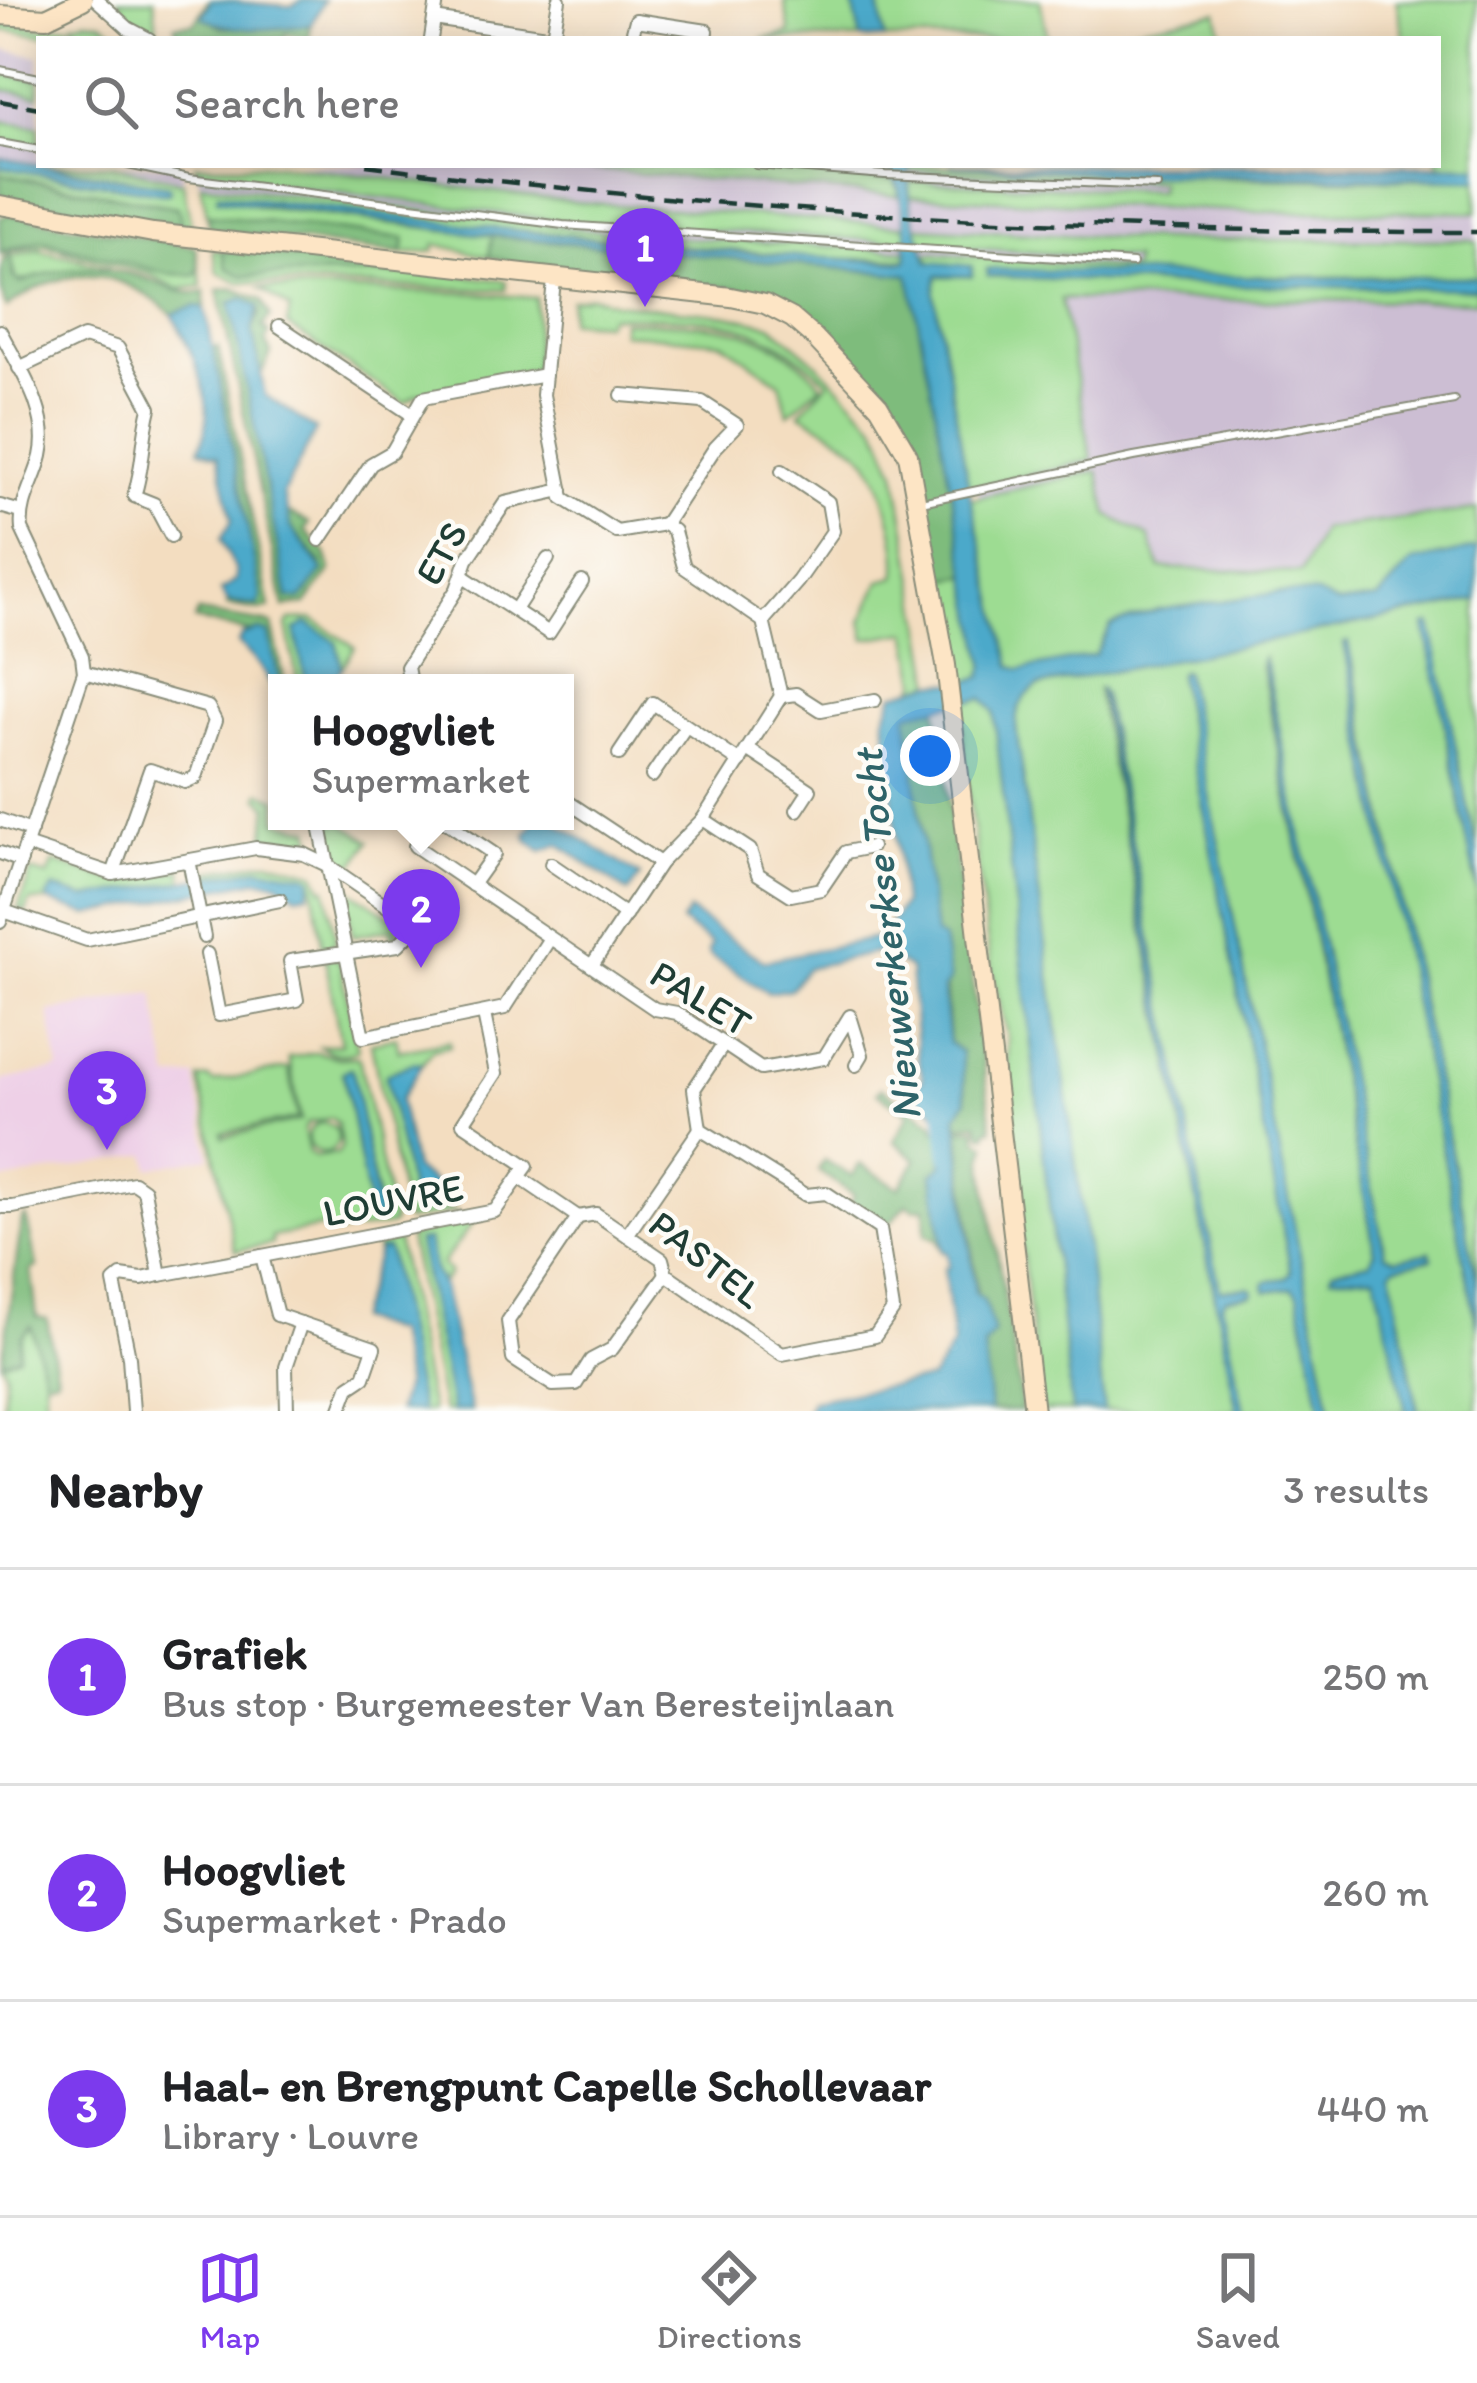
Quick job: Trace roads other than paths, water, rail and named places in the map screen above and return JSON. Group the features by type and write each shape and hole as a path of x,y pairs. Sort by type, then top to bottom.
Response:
{"main road":[{"path":"0,15 46,18 83,0"},
{"path":"0,205 224,242 765,304 792,318 879,406 908,455 946,665 1034,1411"}],"street":[{"path":"97,0 143,36"},
{"path":"431,36 437,0"},
{"path":"559,0 560,36"},
{"path":"434,19 547,36"},
{"path":"632,36 635,20 707,31 706,36"},
{"path":"554,280 543,395 563,498 617,532 665,524 715,448 737,425 702,402 622,395"},
{"path":"279,326 411,414"},
{"path":"0,333 40,412 43,439 21,512 22,529 82,656 84,672 2,916 87,940 280,900"},
{"path":"19,368 84,337 118,348 150,408 142,440 146,461 134,496 154,504 171,536"},
{"path":"320,540 371,464 392,452 423,398 545,375"},
{"path":"763,620 798,581 832,531 828,502 782,471"},
{"name":"ETS","path":"408,674 407,667 463,576 466,560 505,503 562,490"},
{"path":"0,506 21,512"},
{"path":"592,965 661,863 703,819 781,695 763,620 684,567 674,531 665,524"},
{"path":"515,610 548,559"},
{"path":"463,576 549,633 582,582"},
{"path":"84,672 208,707 215,722 196,777 185,782 150,770 113,874"},
{"path":"781,695 796,694 821,710 875,700"},
{"path":"619,754 652,703 686,726 810,790 797,809"},
{"path":"652,776 686,726"},
{"path":"574,806 661,863"},
{"path":"703,819 750,850 758,874 791,895 821,890 846,852 871,847"},
{"path":"0,820 28,838 113,874 190,866 256,848 304,854 406,919 409,934 398,945 290,961 297,1000 219,1016 207,954"},
{"path":"321,830 363,1037 505,1008 550,938"},
{"name":"PALET","path":"426,830 415,846 655,1009 677,1013 761,1070 824,1058 850,1016 862,1055 856,1065"},
{"path":"458,830 494,854 472,885"},
{"path":"0,854 21,861"},
{"path":"551,864 626,916"},
{"path":"190,866 204,937"},
{"name":"PASTEL","path":"484,1014 496,1073 463,1123 527,1166 519,1177 578,1217 596,1214 662,1259 666,1274 782,1354 875,1336 892,1310 880,1229 826,1193 806,1195 700,1129"},
{"path":"627,1235 700,1129 694,1089 724,1045"},
{"name":"LOUVRE","path":"133,1411 129,1357 114,1282 121,1276 142,1279 495,1211 519,1177"},
{"path":"0,1207 127,1182 139,1185 160,1275"},
{"path":"578,1217 508,1322 513,1359 553,1385 577,1384 591,1360 612,1349 666,1274"},
{"path":"262,1256 277,1315 374,1348 364,1376 349,1387 340,1411"},
{"path":"287,1411 286,1367 301,1323"}],"lane":[{"path":"0,70 36,77"},
{"path":"0,143 36,149"},
{"path":"142,168 562,225 1133,263"},
{"path":"795,168 1157,186"},
{"path":"918,503 1134,457 1454,400"}],"water":[{"path":"211,0 291,6 303,0 324,0 311,25 255,29 202,17"},
{"path":"852,0 878,0 884,36 860,36"},
{"path":"0,158 170,189 160,193 0,167"},
{"path":"1477,166 1477,180 1131,175 1004,168"},
{"path":"888,168 910,168 911,202 928,262 972,266 972,276 937,276 934,293 971,499 1011,666 1020,670 1095,655 1111,625 1159,610 1278,593 1317,594 1338,604 1378,599 1412,562 1477,548 1477,600 1038,686 1021,703 1017,733 1089,1263 1104,1411 1072,1411 994,712 983,698 907,717 935,934 943,939 950,980 943,989 949,1043 961,1052 966,1101 957,1116 975,1293 984,1300 994,1333 984,1346 990,1411 806,1411 811,1400 931,1379 953,1345 944,1268 949,1267 933,1174 942,1165 943,1130 939,1116 911,1093 923,1079 910,969 875,953 807,968 791,989 768,993 711,956 711,944 681,922 689,911 763,961 881,937 903,904 885,718 894,694 982,677 985,664 909,275 472,233 217,199 218,194 647,244 905,262 907,236 898,187"},
{"path":"987,269 1301,278 1477,277 1477,289 1170,284 988,276"},
{"path":"244,298 259,307 252,329 265,395 316,430 283,494 291,527 323,570 301,599 288,598 230,303"},
{"path":"205,308 261,596 258,606 228,602 221,591 236,580 221,539 232,520 218,456 199,449 207,415 205,398 172,314"},
{"path":"307,623 336,642 342,668 338,674 304,674 295,629"},
{"path":"1431,624 1477,852 1477,890 1425,625"},
{"path":"259,630 268,633 278,674 268,674 268,681 238,643 243,635"},
{"path":"1348,642 1477,1281 1477,1327 1344,643"},
{"path":"1262,658 1385,1254 1396,1259 1430,1252 1432,1258 1394,1267 1391,1272 1418,1411 1406,1411 1375,1276 1331,1276 1333,1270 1370,1262 1375,1252"},
{"path":"1181,671 1331,1411 1322,1411 1298,1294 1293,1288 1264,1288 1265,1282 1286,1278 1291,1272 1178,675"},
{"path":"1099,688 1220,1290 1253,1290 1226,1298 1222,1304 1244,1411 1237,1411"},
{"path":"529,830 568,830 640,876 628,893 559,844 542,851 526,835"},
{"path":"260,868 307,875 312,878 309,893 297,895 277,882 257,880 88,915 48,901 47,896 54,888 86,898"},
{"path":"422,1064 400,1100 414,1169 449,1193 437,1207 414,1212 386,1075"},
{"path":"351,1068 379,1218 371,1217 343,1072"},
{"path":"428,1240 471,1411 452,1411 418,1241"},
{"path":"386,1248 421,1411 397,1411 405,1382 395,1333 356,1320 379,1250"}],"waterway":[{"name":"Nieuwerkerkse Tocht","path":"942,1102 948,1156"}],"railway":[{"path":"0,101 36,107"},
{"path":"390,168 643,196 920,217 1199,229 1477,232"}],"place":[{"name":"Grafiek","path":"645,307"},
{"name":"Hoogvliet","path":"421,968"},
{"name":"Haal- en Brengpunt Capelle Schollevaar","path":"107,1150"}]}
